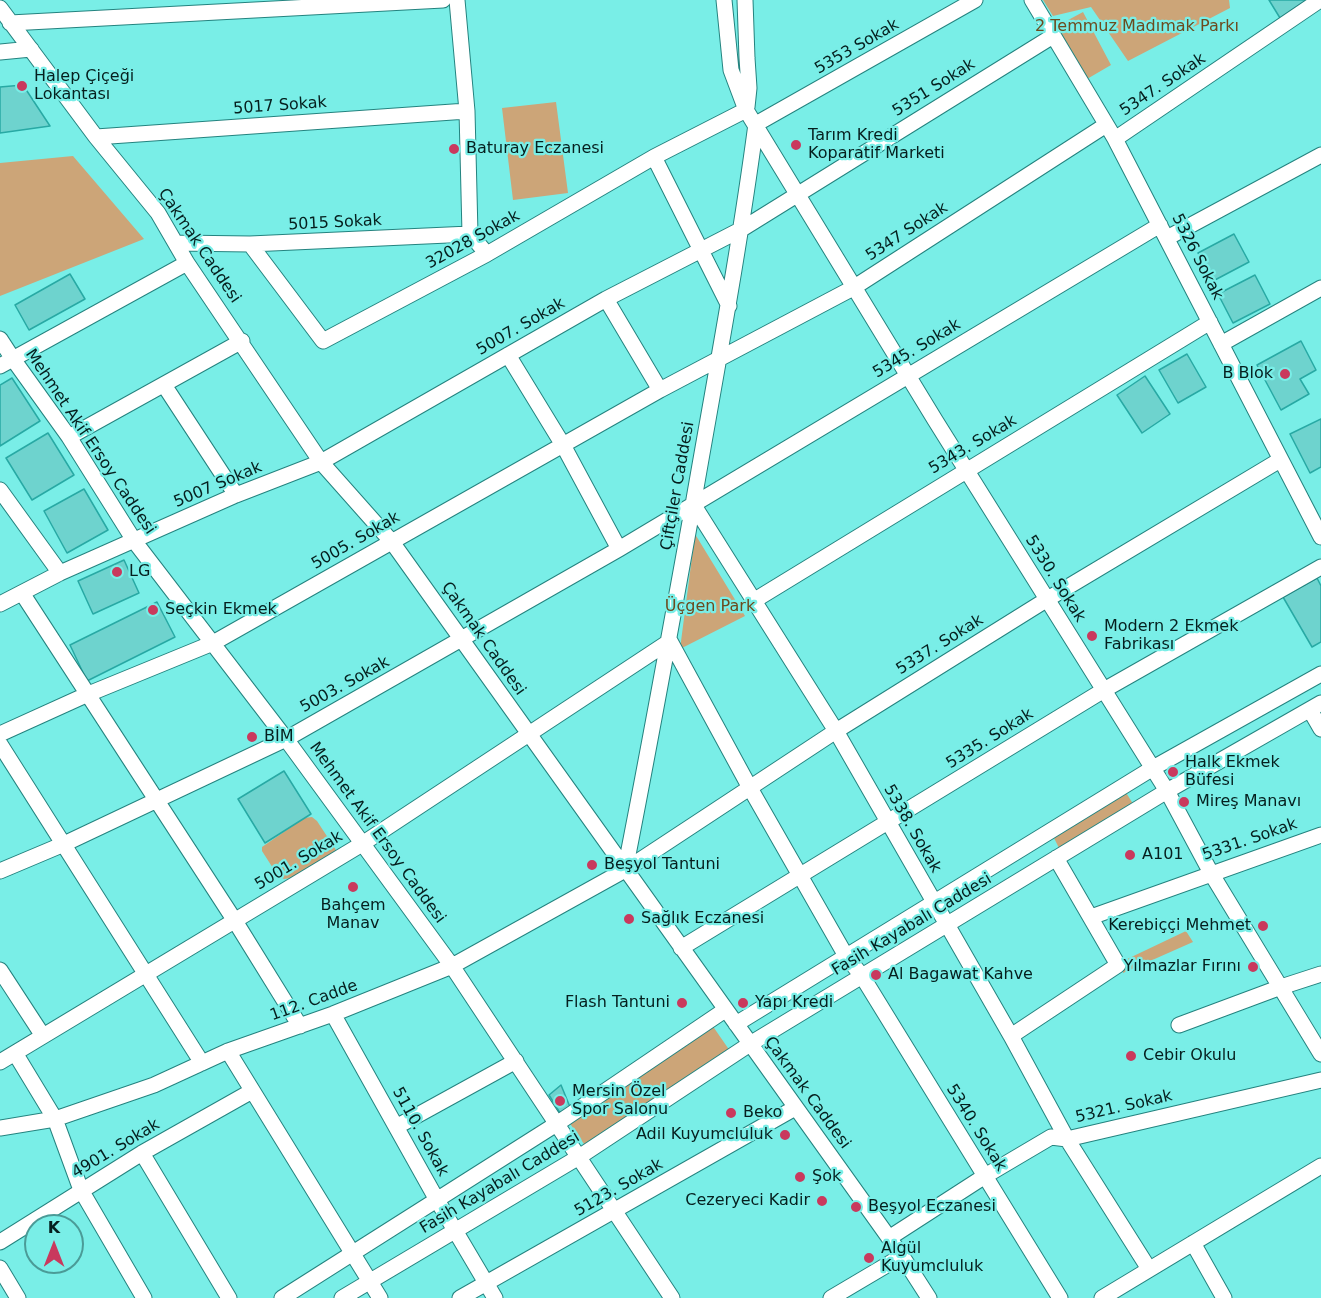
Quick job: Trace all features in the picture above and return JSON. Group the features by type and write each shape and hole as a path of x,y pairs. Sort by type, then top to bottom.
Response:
{"street":[{"path":"10,23 443,0"},
{"path":"457,0 467,111 470,234 487,254"},
{"path":"724,0 731,70 746,110 756,124"},
{"path":"746,0 749,88 746,110"},
{"name":"5353 Sokak","path":"756,124 975,0"},
{"name":"5326 Sokak","path":"1032,0 1115,140 1321,537"},
{"name":"5347. Sokak","path":"1115,140 1320,0"},
{"name":"Çakmak Caddesi","path":"0,8 96,137 158,213 187,262 321,462 392,542 902,1256 929,1298"},
{"name":"5351 Sokak","path":"742,229 1053,36"},
{"path":"0,52 31,49"},
{"name":"32028 Sokak","path":"250,244 323,341 487,254 654,157 746,110"},
{"name":"5017 Sokak","path":"96,137 467,111"},
{"name":"5330. Sokak","path":"756,124 853,288 1046,600 1167,790 1211,873 1321,1054"},
{"name":"Çiftçiler Caddesi","path":"625,870 670,641 720,359 742,229 756,124"},
{"name":"5347 Sokak","path":"720,359 853,288 1106,125"},
{"name":"5345. Sokak","path":"693,504 908,375 1163,231 1321,155"},
{"path":"654,157 729,306"},
{"name":"5007. Sokak","path":"321,462 606,299 742,229"},
{"name":"5015 Sokak","path":"177,243 250,244 470,234"},
{"path":"6,363 187,262"},
{"path":"1221,344 1321,288"},
{"path":"606,299 660,390"},
{"name":"5343. Sokak","path":"755,600 1210,322"},
{"name":"Mehmet Akif Ersoy Caddesi","path":"0,339 6,363 69,437 135,542 286,739 452,966 672,1298"},
{"path":"69,437 242,341"},
{"path":"508,355 563,445 619,549"},
{"name":"5005. Sokak","path":"0,734 86,694 213,643 660,390 720,359"},
{"path":"164,385 236,495"},
{"name":"5337. Sokak","path":"625,870 836,731 1046,600 1280,460"},
{"name":"5007 Sokak","path":"0,604 60,573 135,542 236,495 321,462"},
{"path":"0,490 60,573"},
{"name":"5003. Sokak","path":"0,872 286,739 462,640 693,504"},
{"name":"5338. Sokak","path":"693,504 836,731 1011,1036 1067,1139 1149,1269"},
{"name":"5335. Sokak","path":"681,948 1104,690 1321,567"},
{"path":"22,593 235,921 300,1026"},
{"name":"5001. Sokak","path":"0,1062 362,844 670,641"},
{"name":"5340. Sokak","path":"670,641 750,788 846,956 862,976 1060,1298"},
{"name":"Fasih Kayabalı Caddesi","path":"735,1024 1153,768 1321,674"},
{"path":"1316,707 1321,729"},
{"name":"Fasih Kayabalı Caddesi","path":"342,1298 579,1157 750,1044 1167,790 1316,707"},
{"path":"0,744 202,1063"},
{"name":"5331. Sokak","path":"1090,917 1321,835"},
{"path":"1011,1036 1118,965 1056,858"},
{"name":"112. Cadde","path":"0,1128 55,1119 154,1085 228,1051 333,1014 452,966 625,870"},
{"path":"0,970 44,1036"},
{"path":"1179,1025 1321,974"},
{"name":"Fasih Kayabalı Caddesi","path":"282,1298 558,1124 725,1010"},
{"name":"5110. Sokak","path":"333,1014 437,1200 495,1298"},
{"path":"228,1051 380,1298"},
{"path":"15,1053 55,1119 81,1190 144,1298"},
{"path":"396,1126 516,1061"},
{"name":"5321. Sokak","path":"889,1238 985,1176 1051,1137 1067,1139 1321,1080"},
{"name":"4901. Sokak","path":"0,1242 142,1153 252,1091"},
{"name":"5123. Sokak","path":"460,1298 615,1212 795,1107"},
{"path":"142,1153 229,1298"},
{"path":"1102,1298 1321,1166"},
{"path":"1192,1243 1224,1298"},
{"path":"831,1298 902,1256"},
{"path":"0,1269 18,1298"}],"green space":[{"name":"2 Temmuz Madımak Parkı","path":"1043,0 1229,0 1230,8 1128,61 1091,7 1053,16"},
{"path":"1083,12 1111,65 1087,79 1057,26"},
{"path":"556,102 568,193 513,200 502,108"},
{"path":"73,156 144,239 0,296 0,163"},
{"name":"Üçgen Park","path":"695,534 745,616 680,649"},
{"path":"1125,791 1135,807 1061,852 1052,834"},
{"path":"312,817 336,850 334,855 296,877 284,879 278,876 262,851 262,847 304,818"},
{"path":"1186,931 1193,942 1123,973 1123,961"},
{"path":"712,1025 730,1051 586,1147 569,1122"}],"building":[{"path":"1269,0 1307,0 1280,18"},
{"path":"23,85 50,126 0,133 0,87"},
{"path":"1234,234 1249,262 1213,281 1198,253"},
{"path":"70,274 85,299 29,330 15,305"},
{"path":"1255,275 1270,304 1233,323 1218,294"},
{"name":"B Blok","path":"1301,341 1316,370 1300,379 1309,394 1281,410 1257,365"},
{"path":"1187,354 1206,387 1178,403 1159,370"},
{"path":"1145,376 1170,414 1142,433 1117,395"},
{"path":"12,378 40,421 0,446 0,385"},
{"path":"1321,419 1321,467 1310,473 1290,434"},
{"path":"48,433 74,475 32,500 6,458"},
{"path":"84,489 108,530 67,553 44,511"},
{"path":"124,560 139,593 93,614 78,581"},
{"path":"1317,578 1321,586 1321,642 1312,647 1283,597"},
{"path":"157,602 175,637 87,681 70,645"},
{"path":"284,771 311,814 265,843 238,799"},
{"name":"Mersin Özel Spor Salonu","path":"561,1085 570,1107 560,1113 549,1095"}],"place":[{"name":"Halep Çiçeği Lokantası","path":"22,86"},
{"name":"Tarım Kredi Koparatif Marketi","path":"796,145"},
{"name":"Baturay Eczanesi","path":"454,149"},
{"name":"B Blok","path":"1285,374"},
{"name":"LG","path":"117,572"},
{"name":"Seçkin Ekmek","path":"153,610"},
{"name":"Modern 2 Ekmek Fabrikası","path":"1092,636"},
{"name":"BİM","path":"252,737"},
{"name":"Halk Ekmek Büfesi","path":"1173,772"},
{"name":"Mireş Manavı","path":"1184,802"},
{"name":"A101","path":"1130,855"},
{"name":"Beşyol Tantuni","path":"592,865"},
{"name":"Bahçem Manav","path":"353,887"},
{"name":"Sağlık Eczanesi","path":"629,919"},
{"name":"Kerebiççi Mehmet","path":"1263,926"},
{"name":"Yılmazlar Fırını","path":"1253,967"},
{"name":"Al Bagawat Kahve","path":"876,975"},
{"name":"Flash Tantuni","path":"682,1003"},
{"name":"Yapı Kredi","path":"743,1003"},
{"name":"Cebir Okulu","path":"1131,1056"},
{"name":"Mersin Özel Spor Salonu","path":"560,1101"},
{"name":"Beko","path":"731,1113"},
{"name":"Adil Kuyumcluluk","path":"785,1135"},
{"name":"Şok","path":"800,1177"},
{"name":"Cezeryeci Kadir","path":"822,1201"},
{"name":"Beşyol Eczanesi","path":"856,1207"},
{"name":"Algül Kuyumcluluk","path":"869,1258"}]}
